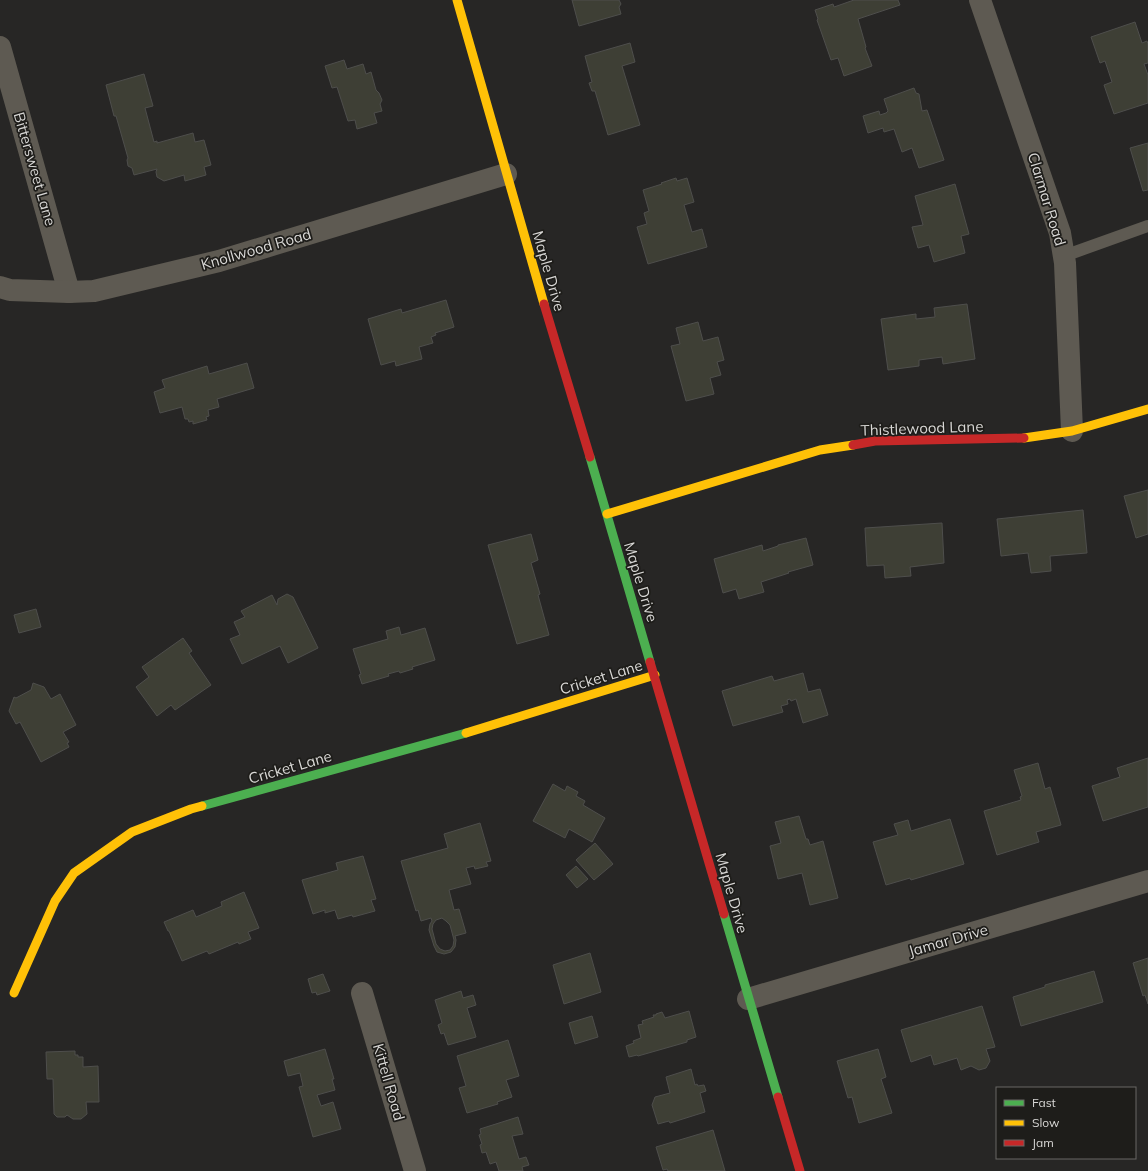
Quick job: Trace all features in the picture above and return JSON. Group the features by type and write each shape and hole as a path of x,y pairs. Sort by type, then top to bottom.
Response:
{"street":[{"name":"Maple Drive","path":"457,0 506,174 655,675 748,999 800,1171"},
{"name":"Clarmar Road","path":"980,0 1060,233 1064,256 1072,431"},
{"name":"Bittersweet Lane","path":"0,46 69,292"},
{"name":"Knollwood Road","path":"0,287 10,290 69,292 94,290 218,261 506,174"},
{"name":"Thistlewood Lane","path":"607,514 820,450 875,441 1018,439 1072,431 1148,409"},
{"name":"Cricket Lane","path":"14,993 55,901 74,873 132,832 191,809 491,726 655,675"},
{"name":"Jamar Drive","path":"748,999 1148,881"},
{"name":"Kittell Road","path":"362,993 415,1171"}],"lane":[{"path":"1064,256 1148,226"}],"building":[{"path":"572,0 619,0 621,4 619,7 621,14 579,26"},
{"path":"854,0 898,0 900,5 858,19 866,47 865,48 872,66 844,76 838,58 831,60 815,10 833,4 834,7"},
{"path":"1135,22 1142,43 1147,41 1148,44 1148,63 1144,64 1148,75 1148,103 1114,114 1104,85 1112,82 1105,61 1100,63 1091,37"},
{"path":"630,43 635,62 622,66 640,125 608,135 595,91 592,91 589,83 592,82 585,56"},
{"path":"344,60 347,69 363,64 366,74 371,72 376,90 382,100 380,104 382,111 374,113 377,123 357,129 355,120 348,121 337,87 332,88 325,66"},
{"path":"144,74 153,106 145,108 154,142 157,141 157,143 193,133 195,142 204,140 211,165 204,167 206,175 185,181 184,175 164,181 157,177 157,169 134,175 132,168 128,166 128,158 116,116 114,116 106,85"},
{"path":"914,88 916,93 919,94 922,111 927,110 944,160 919,168 912,148 902,152 894,129 884,132 883,128 868,133 863,116 879,111 880,115 886,113 888,111 884,99"},
{"path":"1148,143 1148,190 1143,191 1130,148"},
{"path":"676,178 677,181 687,178 694,202 684,205 692,232 702,229 707,247 648,264 637,227 647,224 644,213 649,211 643,190"},
{"path":"955,184 969,234 961,236 965,253 934,262 929,245 918,248 912,227 923,225 915,196"},
{"path":"446,300 454,327 435,333 436,335 431,337 433,343 419,347 422,359 396,366 395,361 381,365 368,319 401,309 402,313"},
{"path":"967,304 975,359 943,364 942,357 919,360 919,366 888,370 881,319 916,314 916,319 935,317 934,308"},
{"path":"698,322 703,341 718,337 724,360 717,362 721,375 710,378 714,394 686,401 671,346 680,344 676,328"},
{"path":"247,363 254,388 217,399 219,407 208,410 209,416 206,417 207,420 193,424 193,421 189,422 188,419 185,419 182,407 160,413 154,392 165,388 162,380 207,366 209,374"},
{"path":"1148,490 1148,534 1136,538 1124,496"},
{"path":"1083,510 1087,553 1050,556 1051,571 1031,573 1028,553 1001,556 997,519"},
{"path":"942,523 944,563 910,567 911,576 885,578 884,565 867,566 865,528"},
{"path":"531,534 538,560 531,563 540,594 538,595 549,635 517,644 488,545"},
{"path":"806,538 813,565 761,582 764,592 739,599 736,589 723,593 714,559 762,545 763,551 778,545"},
{"path":"287,594 293,597 318,648 288,663 280,646 242,664 230,639 240,635 234,622 245,617 241,611 272,595 277,605 278,599"},
{"path":"36,609 41,627 19,633 14,615"},
{"path":"399,627 401,635 425,628 435,660 412,667 413,669 400,673 399,671 388,674 389,676 362,684 359,675 361,674 353,649 388,639 386,631"},
{"path":"183,638 192,651 189,653 211,685 175,710 171,705 157,716 136,687 149,677 142,667"},
{"path":"803,673 808,692 820,689 828,715 803,723 796,699 791,701 790,699 787,700 788,704 781,706 783,712 733,726 722,691 772,676 774,681"},
{"path":"33,683 44,687 51,699 60,694 76,725 63,732 69,742 67,743 69,747 41,762 20,722 16,724 9,711 14,697 16,698 31,690"},
{"path":"1148,758 1148,807 1103,821 1092,786 1120,777 1117,768"},
{"path":"1038,763 1045,789 1050,787 1061,825 1036,832 1039,842 997,855 984,811 1021,800 1020,797 1022,796 1014,770"},
{"path":"553,784 565,791 567,786 578,792 576,796 585,801 583,805 605,818 592,842 569,829 565,838 533,821"},
{"path":"799,816 806,839 808,839 810,845 823,841 838,898 810,905 802,873 778,879 770,846 781,843 775,822"},
{"path":"950,819 964,864 911,880 910,878 886,885 873,842 898,835 894,824 908,820 911,831"},
{"path":"480,823 491,861 486,862 488,866 475,869 474,866 466,868 471,884 449,890 454,910 459,909 466,933 455,936 455,947 451,952 444,954 437,952 434,946 429,930 432,921 431,918 421,921 418,910 416,911 401,861 448,848 444,834","holes":["442,918 450,925 454,940 453,946 450,950 445,951 440,949 436,944 432,929 436,920"]},
{"path":"595,843 613,864 594,880 576,860"},
{"path":"363,856 376,899 371,900 375,911 353,917 352,915 338,919 335,910 325,913 325,910 313,914 302,880 338,870 336,863"},
{"path":"576,866 588,879 577,888 566,875"},
{"path":"244,892 259,928 248,932 251,939 239,944 238,942 209,954 207,951 182,961 164,922 193,910 196,917 222,906 221,902"},
{"path":"590,953 601,992 564,1004 553,965"},
{"path":"1148,958 1148,1004 1145,995 1143,996 1133,963"},
{"path":"1094,971 1103,1002 1021,1026 1013,997 1045,987 1045,985"},
{"path":"323,974 330,991 317,995 316,992 312,993 308,979"},
{"path":"461,991 463,998 473,995 476,1005 467,1008 476,1037 448,1045 444,1033 441,1034 438,1025 442,1023 435,1000"},
{"path":"982,1006 995,1047 986,1049 990,1061 986,1068 979,1070 971,1066 961,1070 957,1058 934,1065 931,1055 911,1062 901,1030"},
{"path":"689,1011 696,1037 687,1040 687,1042 638,1056 629,1057 626,1046 641,1038 638,1025 643,1024 642,1021 654,1017 653,1015 662,1012 665,1018"},
{"path":"592,1016 598,1037 575,1044 569,1023"},
{"path":"508,1040 519,1076 506,1080 512,1097 497,1102 498,1104 467,1113 459,1088 466,1086 457,1056"},
{"path":"325,1049 334,1079 332,1079 335,1090 317,1095 321,1106 333,1102 341,1129 313,1137 299,1087 303,1086 300,1073 288,1076 284,1061"},
{"path":"878,1049 886,1077 881,1079 892,1113 859,1123 852,1097 848,1098 837,1061"},
{"path":"75,1051 75,1055 78,1055 78,1057 83,1057 83,1067 98,1066 99,1102 86,1102 87,1114 81,1119 73,1119 67,1115 65,1117 57,1117 54,1114 53,1079 47,1079 46,1052"},
{"path":"691,1069 695,1085 704,1085 706,1091 700,1093 705,1112 670,1123 669,1121 658,1124 652,1105 655,1097 670,1093 666,1077"},
{"path":"518,1117 523,1134 512,1136 519,1159 526,1157 529,1165 522,1167 523,1171 499,1171 496,1162 490,1164 486,1152 482,1153 480,1145 482,1144 479,1135 481,1134 480,1129"},
{"path":"713,1130 725,1171 663,1170 656,1147"}],"traffic: fast":[{"path":"590,457 650,662"},
{"path":"202,806 466,733"},
{"path":"724,914 778,1097"}],"traffic: slow":[{"path":"457,0 544,304"},
{"path":"1024,438 1072,431 1148,409"},
{"path":"607,514 820,450 853,445"},
{"path":"466,733 655,675"},
{"path":"14,993 55,901 74,873 132,832 202,806"}],"traffic: jam":[{"path":"544,304 590,457"},
{"path":"853,445 875,441 1024,438"},
{"path":"650,662 724,914"},
{"path":"778,1097 800,1171"}]}
